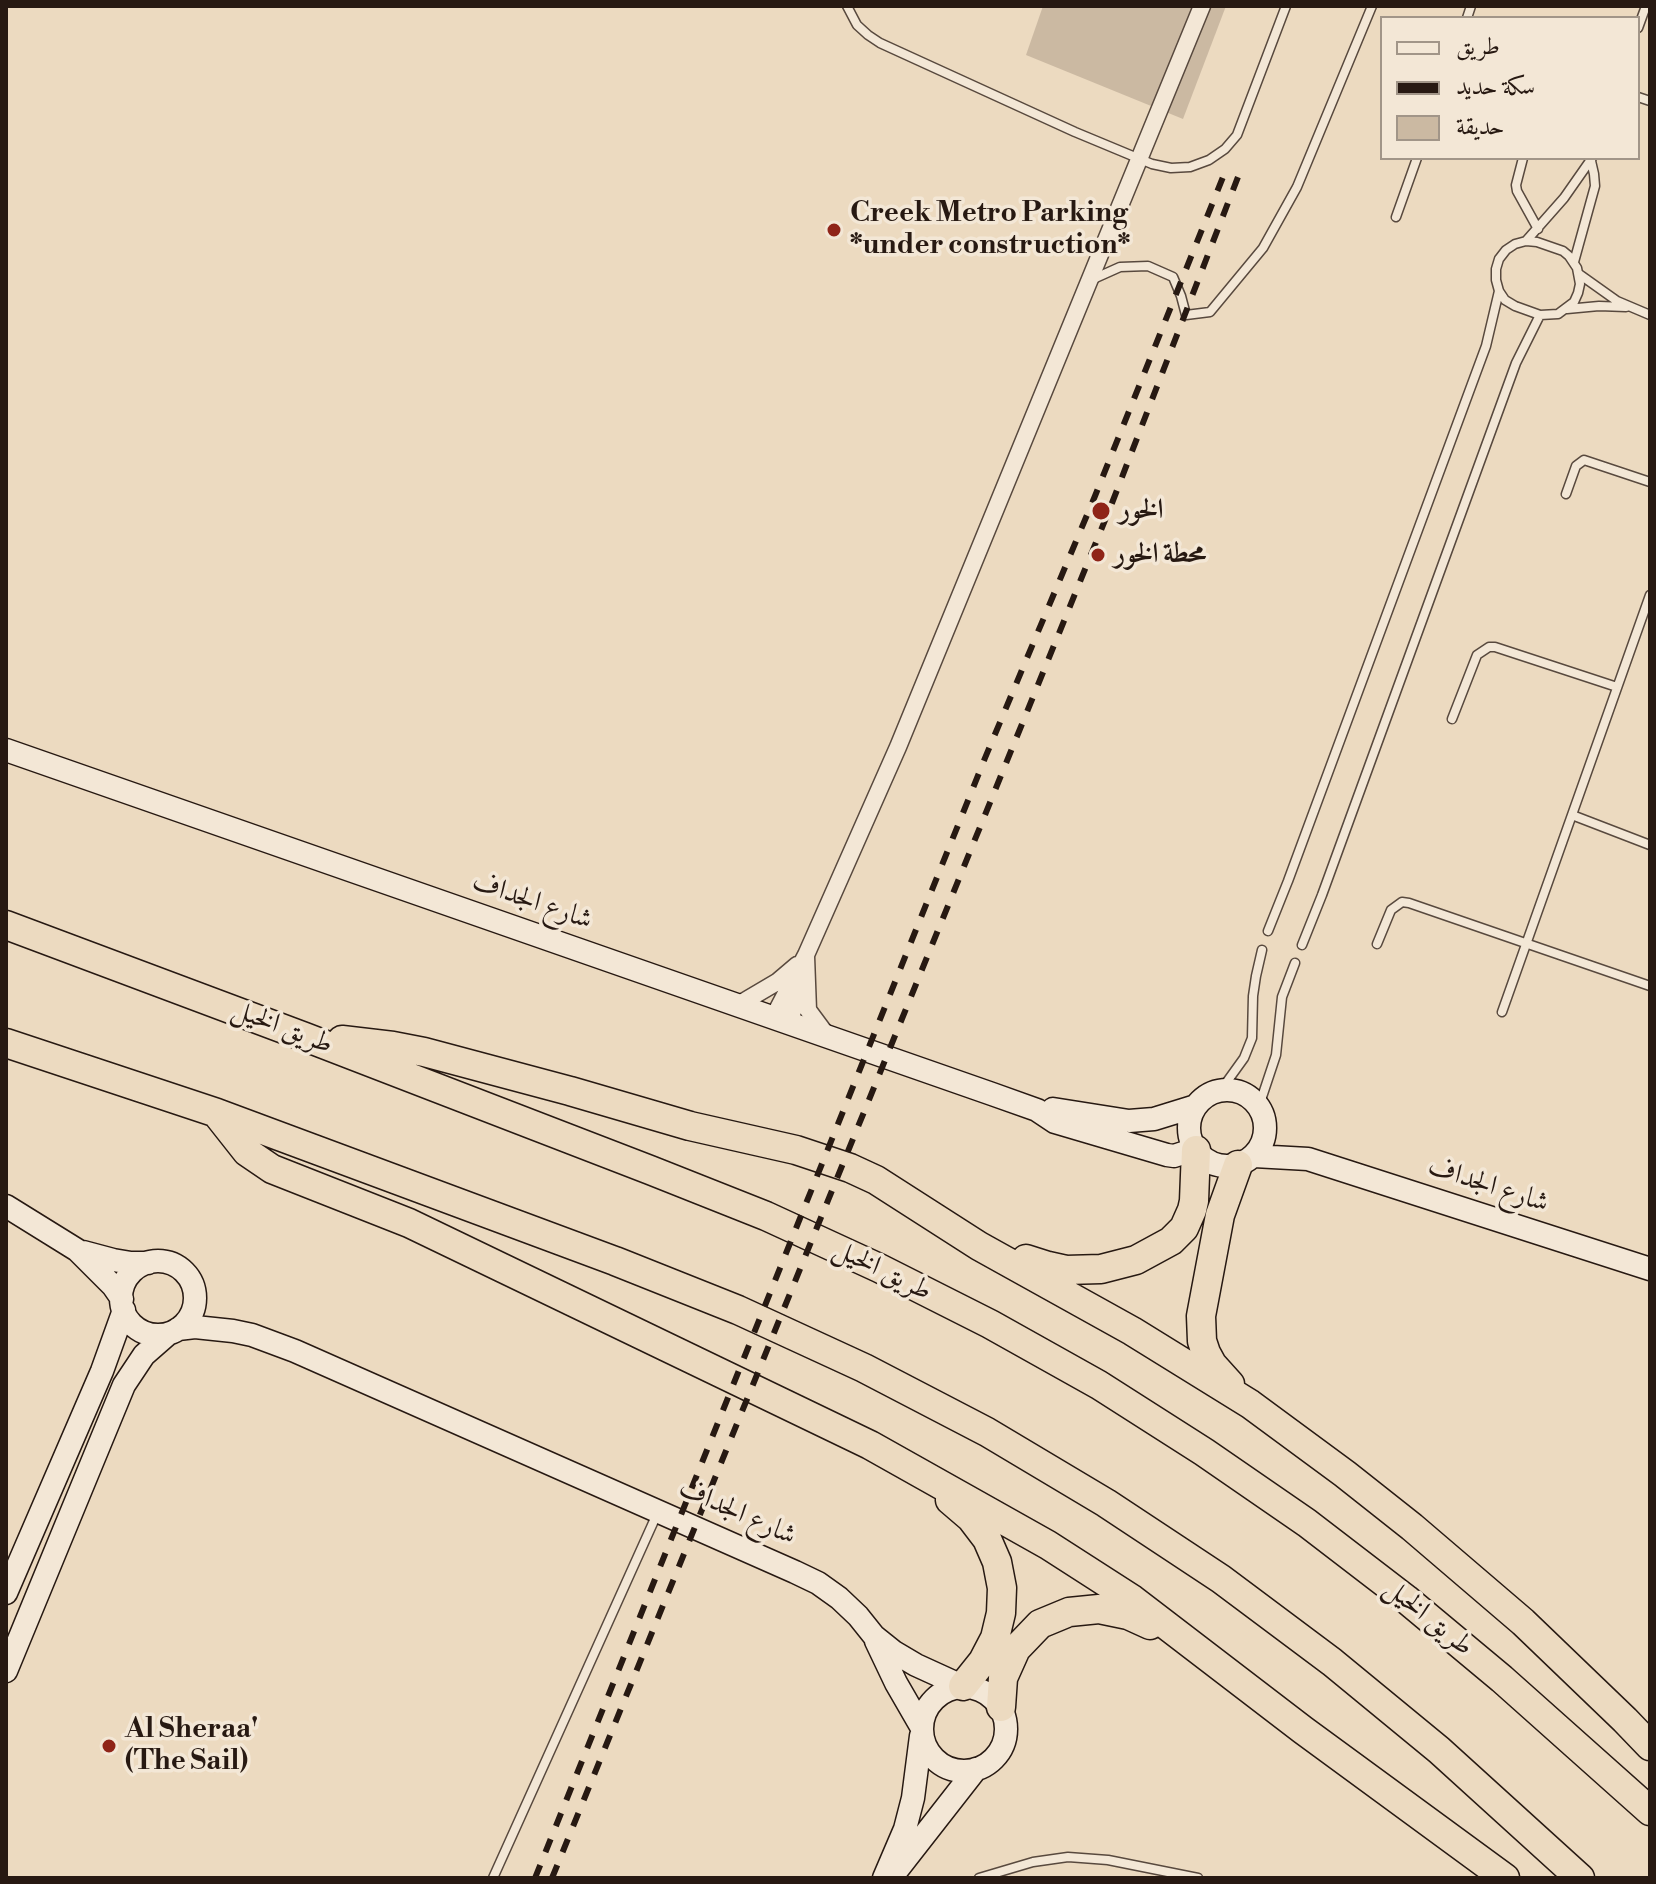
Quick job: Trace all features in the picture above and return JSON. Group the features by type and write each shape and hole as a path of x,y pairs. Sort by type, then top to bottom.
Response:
{"highway":[{"name":"طريق الخيل","path":"6,925 766,1216 990,1324 1099,1385 1307,1523 1394,1589 1502,1679 1650,1811"},
{"path":"305,1037 424,1052 690,1126 796,1150 876,1180 979,1246 1132,1331 1250,1404 1412,1527 1523,1622 1650,1746"},
{"path":"6,1043 217,1113 615,1261 738,1310 864,1368 987,1432 1106,1503 1208,1571 1332,1662 1439,1750 1580,1878"},
{"path":"217,1113 247,1152 272,1169 409,1223 870,1445 1048,1545 1132,1599 1277,1711 1505,1878"},
{"path":"927,1211 1031,1261 1048,1266 1083,1270 1119,1266 1153,1252 1184,1228 1194,1201 1195,1150"},
{"path":"1246,1161 1220,1215 1200,1328 1212,1364 1250,1404"},
{"path":"870,1445 971,1518 987,1539 997,1562 1002,1588 1001,1613 995,1638 983,1661 963,1686"},
{"path":"1001,1707 1003,1678 1016,1649 1040,1624 1069,1612 1099,1609 1128,1615 1201,1651"}],"street":[{"path":"782,1021 806,955 898,747 1202,6"},
{"name":"شارع الجداف","path":"6,750 1037,1110 1055,1122 1174,1156 1195,1150 1219,1166 1246,1161 1308,1159"},
{"path":"738,1005 777,982 806,955"},
{"path":"806,955 808,1010 828,1037"},
{"name":"شارع الجداف","path":"1037,1110 1056,1109 1117,1120 1142,1121 1196,1106 1203,1098 1221,1090 1242,1093 1251,1098 1284,1141 1308,1159 1650,1269"},
{"path":"1195,1150 1189,1132 1196,1106"},
{"path":"1246,1161 1263,1141 1262,1115"},
{"path":"6,1206 77,1250 102,1273 136,1327 157,1335 173,1332"},
{"path":"6,1671 124,1385 144,1355 188,1320 194,1307 195,1292 191,1281 172,1264 122,1261 77,1250"},
{"path":"6,1593 102,1371 123,1304 123,1287 137,1268 148,1263"},
{"name":"شارع الجداف","path":"195,1292 221,1316 252,1335 295,1351 818,1583 839,1598 874,1636 922,1731"},
{"name":"شارع الجداف","path":"173,1332 195,1327 252,1335"},
{"name":"شارع الجداف","path":"874,1636 916,1665 963,1686"},
{"path":"884,1878 905,1829 919,1767 922,1731 924,1715 930,1704 949,1689 963,1686 978,1688 1001,1707 1006,1722 1006,1737 1000,1751 990,1762 962,1771 948,1768 936,1760 927,1748 922,1731"},
{"path":"890,1878 976,1769"}],"lane":[{"path":"847,6 857,25 880,43 1075,132 1152,164 1171,168 1190,167 1209,160 1225,149 1237,135 1286,6"},
{"path":"1090,280 1120,267 1148,266 1173,277 1186,315 1210,312 1263,248 1297,187 1372,6"},
{"path":"1396,217 1416,160"},
{"path":"1522,160 1517,191 1538,229"},
{"path":"1526,241 1557,208 1590,160"},
{"path":"1574,262 1595,186 1591,160"},
{"path":"1537,242 1563,251 1574,262 1579,274 1578,293 1574,302 1558,314 1540,315 1515,306 1505,300 1499,291 1496,269 1499,259 1515,244 1537,242"},
{"path":"1579,274 1631,308 1650,315"},
{"path":"1268,931 1486,346 1499,291"},
{"path":"1567,309 1599,306 1631,308"},
{"path":"1302,945 1516,363 1540,315"},
{"path":"1566,494 1576,466 1584,460 1650,482"},
{"path":"1502,1012 1617,687 1648,610 1650,595"},
{"path":"1452,719 1477,655 1489,647 1617,687"},
{"path":"1572,815 1650,845"},
{"path":"1377,944 1391,910 1402,902 1409,903 1650,986"},
{"path":"1221,1090 1244,1058 1252,1038 1253,996 1262,950"},
{"path":"1262,1115 1276,1055 1282,997 1295,963"},
{"path":"493,1878 659,1511"},
{"path":"979,1878 1033,1862 1068,1857 1108,1860 1198,1878"}],"green space":[{"path":"1043,6 1226,6 1183,119 1026,55"}],"railway":[{"path":"535,1878 985,758 1095,496 1225,172"},
{"path":"552,1878 1112,503 1238,177"}],"place":[{"name":"Creek Metro Parking *under construction*","path":"834,230"},
{"name":"الخور","path":"1101,511"},
{"name":"محطة الخور","path":"1098,555"},
{"name":"Al Sheraa' (The Sail)","path":"109,1746"}]}
